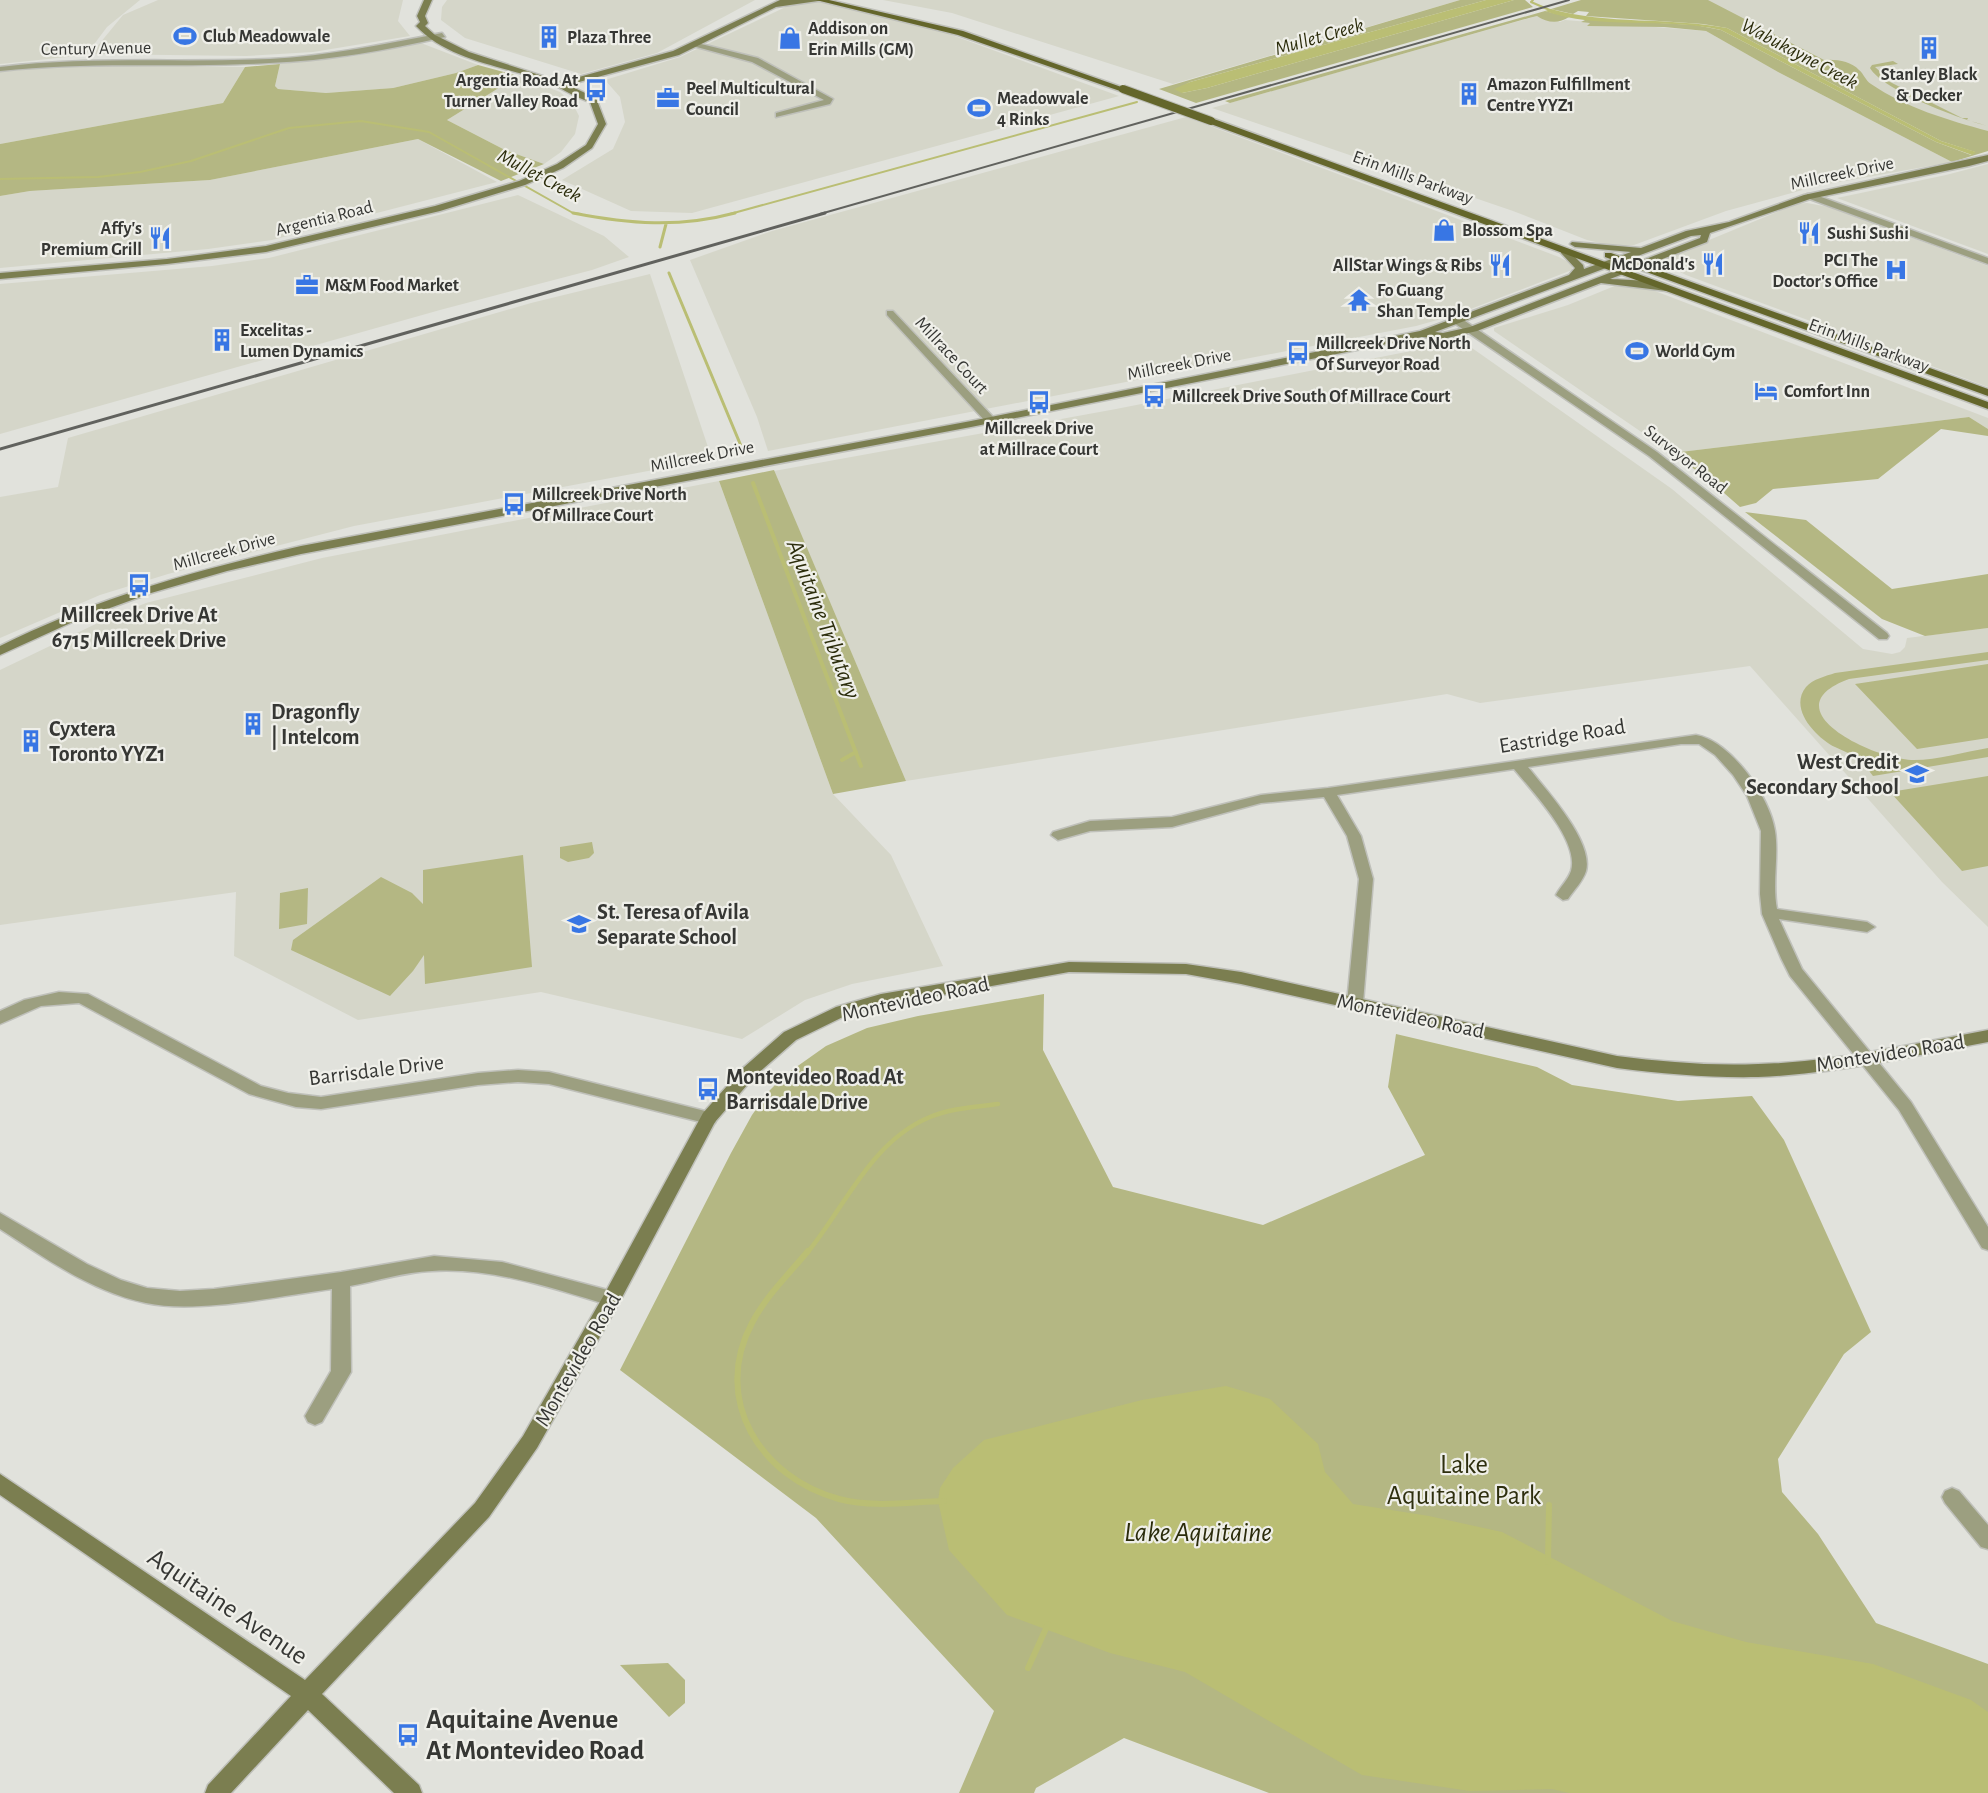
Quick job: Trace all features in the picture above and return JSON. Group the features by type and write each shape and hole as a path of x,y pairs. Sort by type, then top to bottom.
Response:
{"main road":[{"name":"Erin Mills Parkway","path":"821,0 968,35 1638,265 1988,393"},
{"name":"Erin Mills Parkway","path":"859,0 993,35 1134,85 1216,119 1564,251 1988,406"}],"street":[{"path":"424,23 421,16 428,0"},
{"path":"742,20 742,16 773,0"},
{"path":"768,10 786,0"},
{"path":"424,23 420,26 430,37 456,49 570,84 664,58 742,20 791,2 821,0"},
{"path":"424,23 431,24 442,35 458,42 570,84 581,97 592,100"},
{"name":"Century Avenue","path":"0,69 64,62 111,60 249,62 302,58 442,35"},
{"path":"696,44 755,60 829,99 827,102 779,115"},
{"name":"Argentia Road","path":"0,276 219,256 267,249 509,188 536,179 571,160 590,144 602,126 600,111 592,100 596,95 570,84"},
{"name":"Millcreek Drive","path":"1422,334 1431,328 1458,321 1689,233 1706,232 1809,196 1924,175 1988,158"},
{"path":"1809,196 1988,261"},
{"name":"Millcreek Drive","path":"0,651 48,628 110,604 192,576 251,561 450,521 990,420 1422,334 1443,336 1473,329 1704,240 1706,232"},
{"path":"1575,244 1616,249 1649,248"},
{"path":"1564,251 1580,267 1579,272 1569,279"},
{"path":"1587,285 1623,282 1672,290"},
{"path":"1544,289 1561,296"},
{"name":"Millrace Court","path":"890,313 990,420"},
{"name":"Surveyor Road","path":"1458,321 1473,329 1653,454 1883,636"},
{"name":"Eastridge Road","path":"1058,835 1090,826 1172,822 1261,799 1328,792 1681,740 1696,739 1710,744 1725,756 1763,810 1768,830 1770,913 1784,951 1796,972 1905,1106 1988,1244"},
{"path":"1518,764 1575,843 1579,857 1579,869 1563,895"},
{"path":"1328,792 1354,836 1366,879 1355,1002"},
{"path":"1770,913 1867,927"},
{"name":"Montevideo Road","path":"216,1793 482,1510 522,1455 612,1298 709,1118 749,1072 790,1036 842,1011 881,1000 1069,967 1148,968 1186,969 1241,978 1617,1062 1667,1069 1728,1071 1779,1069 1867,1059 1988,1036"},
{"name":"Barrisdale Drive","path":"0,1018 26,1004 43,999 61,996 82,998 255,1090 300,1103 321,1103 478,1079 518,1076 549,1077 709,1118"},
{"path":"0,1220 78,1268 134,1293 166,1297 203,1297 341,1280 432,1263 468,1264 518,1272 612,1298"},
{"path":"315,1416 341,1372 341,1280"},
{"name":"Aquitaine Avenue","path":"0,1483 307,1694 411,1793"},
{"path":"1952,1497 1988,1540"}],"shaded area":[{"path":"0,0 140,0 107,27 86,55 0,64"},
{"path":"158,0 403,0 398,21 410,36 313,52 246,56 91,54 123,15"},
{"path":"447,0 755,0 657,53 581,74 465,38 441,20 442,7"},
{"path":"883,0 1460,0 1173,84 952,13"},
{"path":"1697,0 1988,0 1988,147"},
{"path":"815,1 930,27 1119,96 692,213 631,211 562,180 613,149 625,122 620,97 605,80 680,57 794,3"},
{"path":"1537,16 1560,22 1565,20 1706,31 1778,72 1952,162 1817,186 1726,211 1634,245 1613,246 1587,240 1513,211 1212,108"},
{"path":"421,43 478,65 456,73 393,88 326,93 278,89 275,86 280,64 354,56"},
{"path":"81,64 245,67 223,103 0,144 0,72"},
{"path":"518,76 560,92 573,104 579,116 575,134 561,152 544,164 505,150 447,120"},
{"path":"1186,117 1559,257 1572,264 1572,270 1455,315 1416,326 768,451 757,417 690,260 772,231"},
{"path":"418,139 497,182 272,240 208,249 0,268 0,196 30,191 210,180"},
{"path":"1988,164 1988,254 1837,198 1946,175"},
{"path":"518,195 604,236 629,257 592,270 440,310 0,434 0,284 212,266 269,258"},
{"path":"1807,203 1829,207 1988,266 1988,387 1686,275 1666,265 1665,259 1668,257 1796,204"},
{"path":"650,274 712,459 354,526 168,574 100,595 0,638 0,497 58,487 68,438 531,303"},
{"path":"1617,285 1647,288 1988,418 1988,429 1969,417 1672,453 1494,331 1494,328 1568,305"},
{"path":"1462,341 1672,489 1863,649 1892,654 1900,652 1905,647 1907,638 1988,628 1988,927 1942,882 1750,666 1480,703 1447,694 906,781 774,471 1116,409"},
{"path":"719,481 833,794 891,855 943,966 852,984 805,1000 742,1039 541,992 358,1020 234,956 236,892 0,925 0,670 104,620 146,603 322,558"}],"green space":[{"path":"1460,0 1486,0 1190,82 1183,86 1182,93 1207,88 1514,0 1525,0 1533,7 1196,103 1159,89"},
{"path":"1581,0 1708,0 1824,60 1838,60 1852,64 1867,81 1898,100 1943,118 1988,131 1988,151 1952,162 1778,72 1706,31 1664,27 1587,26 1590,23 1581,22 1587,19 1695,25 1721,30 1936,142 1971,155 1975,152 1941,141 1727,28 1703,24 1586,16 1589,12 1578,11 1573,14 1551,9"},
{"path":"1545,11 1569,17 1553,22 1537,16 1230,103 1225,101"},
{"path":"1893,61 1898,64 1875,67 1885,76 1880,77 1962,118 1968,118 1967,120 1942,111 1890,86 1877,77 1870,68 1872,65"},
{"path":"280,64 275,86 278,89 326,93 393,88 456,73 478,65 518,76 447,120 505,150 544,164 501,181 418,139 210,180 30,191 0,196 0,144 223,103 245,67"},
{"path":"1969,417 1988,429 1988,436 1941,429 1878,479 1773,489 1756,503 1740,507 1708,479 1672,453"},
{"path":"774,470 906,781 833,794 719,481"},
{"path":"1745,512 1806,520 1892,589 1988,574 1988,628 1925,636 1882,619"},
{"path":"1988,652 1988,660 1849,679 1827,691 1819,704 1823,718 1836,731 1876,752 1897,758 1923,760 1988,748 1988,757 1873,776 1866,767 1884,764 1853,755 1828,743 1807,722 1800,704 1801,696 1809,684 1835,673"},
{"path":"1988,664 1988,738 1917,749 1855,684"},
{"path":"1988,776 1988,866 1962,871 1890,792"},
{"path":"592,842 594,853 589,858 568,862 560,858 560,847"},
{"path":"523,855 532,967 425,984 424,955 390,996 291,950 293,940 381,877 412,893 423,904 423,870"},
{"path":"308,888 307,924 279,929 280,893"},
{"name":"Lake Aquitaine Park","path":"1044,994 1043,1050 1113,1187 1263,1225 1425,1155 1388,1087 1396,1034 1537,1067 1572,1085 1678,1101 1752,1096 1784,1140 1871,1332 1844,1354 1778,1459 1782,1492 1818,1534 1876,1623 1988,1664 1988,1793 1269,1793 1124,1738 1036,1788 1034,1793 959,1793 994,1711 816,1518 620,1370 752,1115 770,1090 785,1075 826,1046 867,1028 918,1016"},
{"path":"668,1663 685,1680 685,1703 669,1717 620,1665"}],"water":[{"path":"1486,0 1514,0 1207,88 1182,93 1174,89 1190,82"},
{"path":"1551,9 1594,17 1727,28 1941,141 1976,152 1972,155 1936,142 1721,30 1677,24 1587,20 1545,11"},
{"name":"Lake Aquitaine","path":"1226,1386 1270,1399 1318,1444 1325,1472 1353,1504 1429,1516 1502,1532 1672,1621 1746,1642 1873,1664 1971,1700 1988,1712 1988,1793 1569,1793 1552,1789 1470,1791 1362,1775 1185,1672 1110,1653 1007,1615 949,1550 938,1501 940,1488 953,1468 984,1440 1142,1400"}],"waterway":[{"name":"Wabukayne Creek","path":"1533,0 1531,2 1552,11"},
{"name":"Mullet Creek","path":"730,214 1137,102"},
{"name":"Mullet Creek","path":"0,179 98,177 140,172 191,161 289,128 361,121 429,132 573,213"},
{"name":"Mullet Creek","path":"573,213 581,214"},
{"name":"Mullet Creek","path":"573,213 614,220 654,223 694,221 735,213"},
{"name":"Aquitaine Tributary","path":"660,247 666,224"},
{"name":"Aquitaine Tributary","path":"669,273 741,446"},
{"name":"Aquitaine Tributary","path":"753,483 856,752"},
{"path":"842,760 856,752"},
{"name":"Aquitaine Tributary","path":"856,752 861,766"},
{"path":"807,1253 875,1158 891,1142 909,1128 938,1114 963,1108 998,1104"},
{"path":"808,1251 764,1304 752,1323 741,1352 737,1380 741,1407 751,1432 766,1454 787,1473 811,1489 852,1502 878,1504 944,1501"},
{"path":"1548,1562 1549,1505"},
{"path":"1028,1668 1048,1624"}],"railway":[{"path":"820,214 1569,0"},
{"path":"0,449 825,213"}],"place":[{"name":"Club Meadowvale","path":"185,36"},
{"name":"Plaza Three","path":"549,37"},
{"name":"Addison on Erin Mills (GM)","path":"790,38"},
{"name":"Stanley Black & Decker","path":"1929,48"},
{"name":"Argentia Road At Turner Valley Road","path":"596,90"},
{"name":"Amazon Fulfillment Centre YYZ1","path":"1469,94"},
{"name":"Peel Multicultural Council","path":"668,98"},
{"name":"Meadowvale 4 Rinks","path":"979,108"},
{"name":"Blossom Spa","path":"1444,230"},
{"name":"Sushi Sushi","path":"1809,233"},
{"name":"Affy's Premium Grill","path":"160,238"},
{"name":"McDonald's","path":"1713,264"},
{"name":"AllStar Wings & Ribs","path":"1500,265"},
{"name":"PCI The Doctor's Office","path":"1896,270"},
{"name":"M&M Food Market","path":"307,285"},
{"name":"Fo Guang Shan Temple","path":"1359,300"},
{"name":"Excelitas - Lumen Dynamics","path":"222,340"},
{"name":"World Gym","path":"1637,351"},
{"name":"Millcreek Drive North Of Surveyor Road","path":"1298,353"},
{"name":"Comfort Inn","path":"1766,391"},
{"name":"Millcreek Drive South Of Millrace Court","path":"1154,396"},
{"name":"Millcreek Drive at Millrace Court","path":"1039,402"},
{"name":"Millcreek Drive North Of Millrace Court","path":"514,504"},
{"name":"Millcreek Drive At 6715 Millcreek Drive","path":"139,585"},
{"name":"Dragonfly | Intelcom","path":"253,724"},
{"name":"Cyxtera Toronto YYZ1","path":"31,741"},
{"name":"West Credit Secondary School","path":"1917,774"},
{"name":"St. Teresa of Avila Separate School","path":"579,924"},
{"name":"Montevideo Road At Barrisdale Drive","path":"708,1089"},
{"name":"Aquitaine Avenue At Montevideo Road","path":"408,1735"}]}
